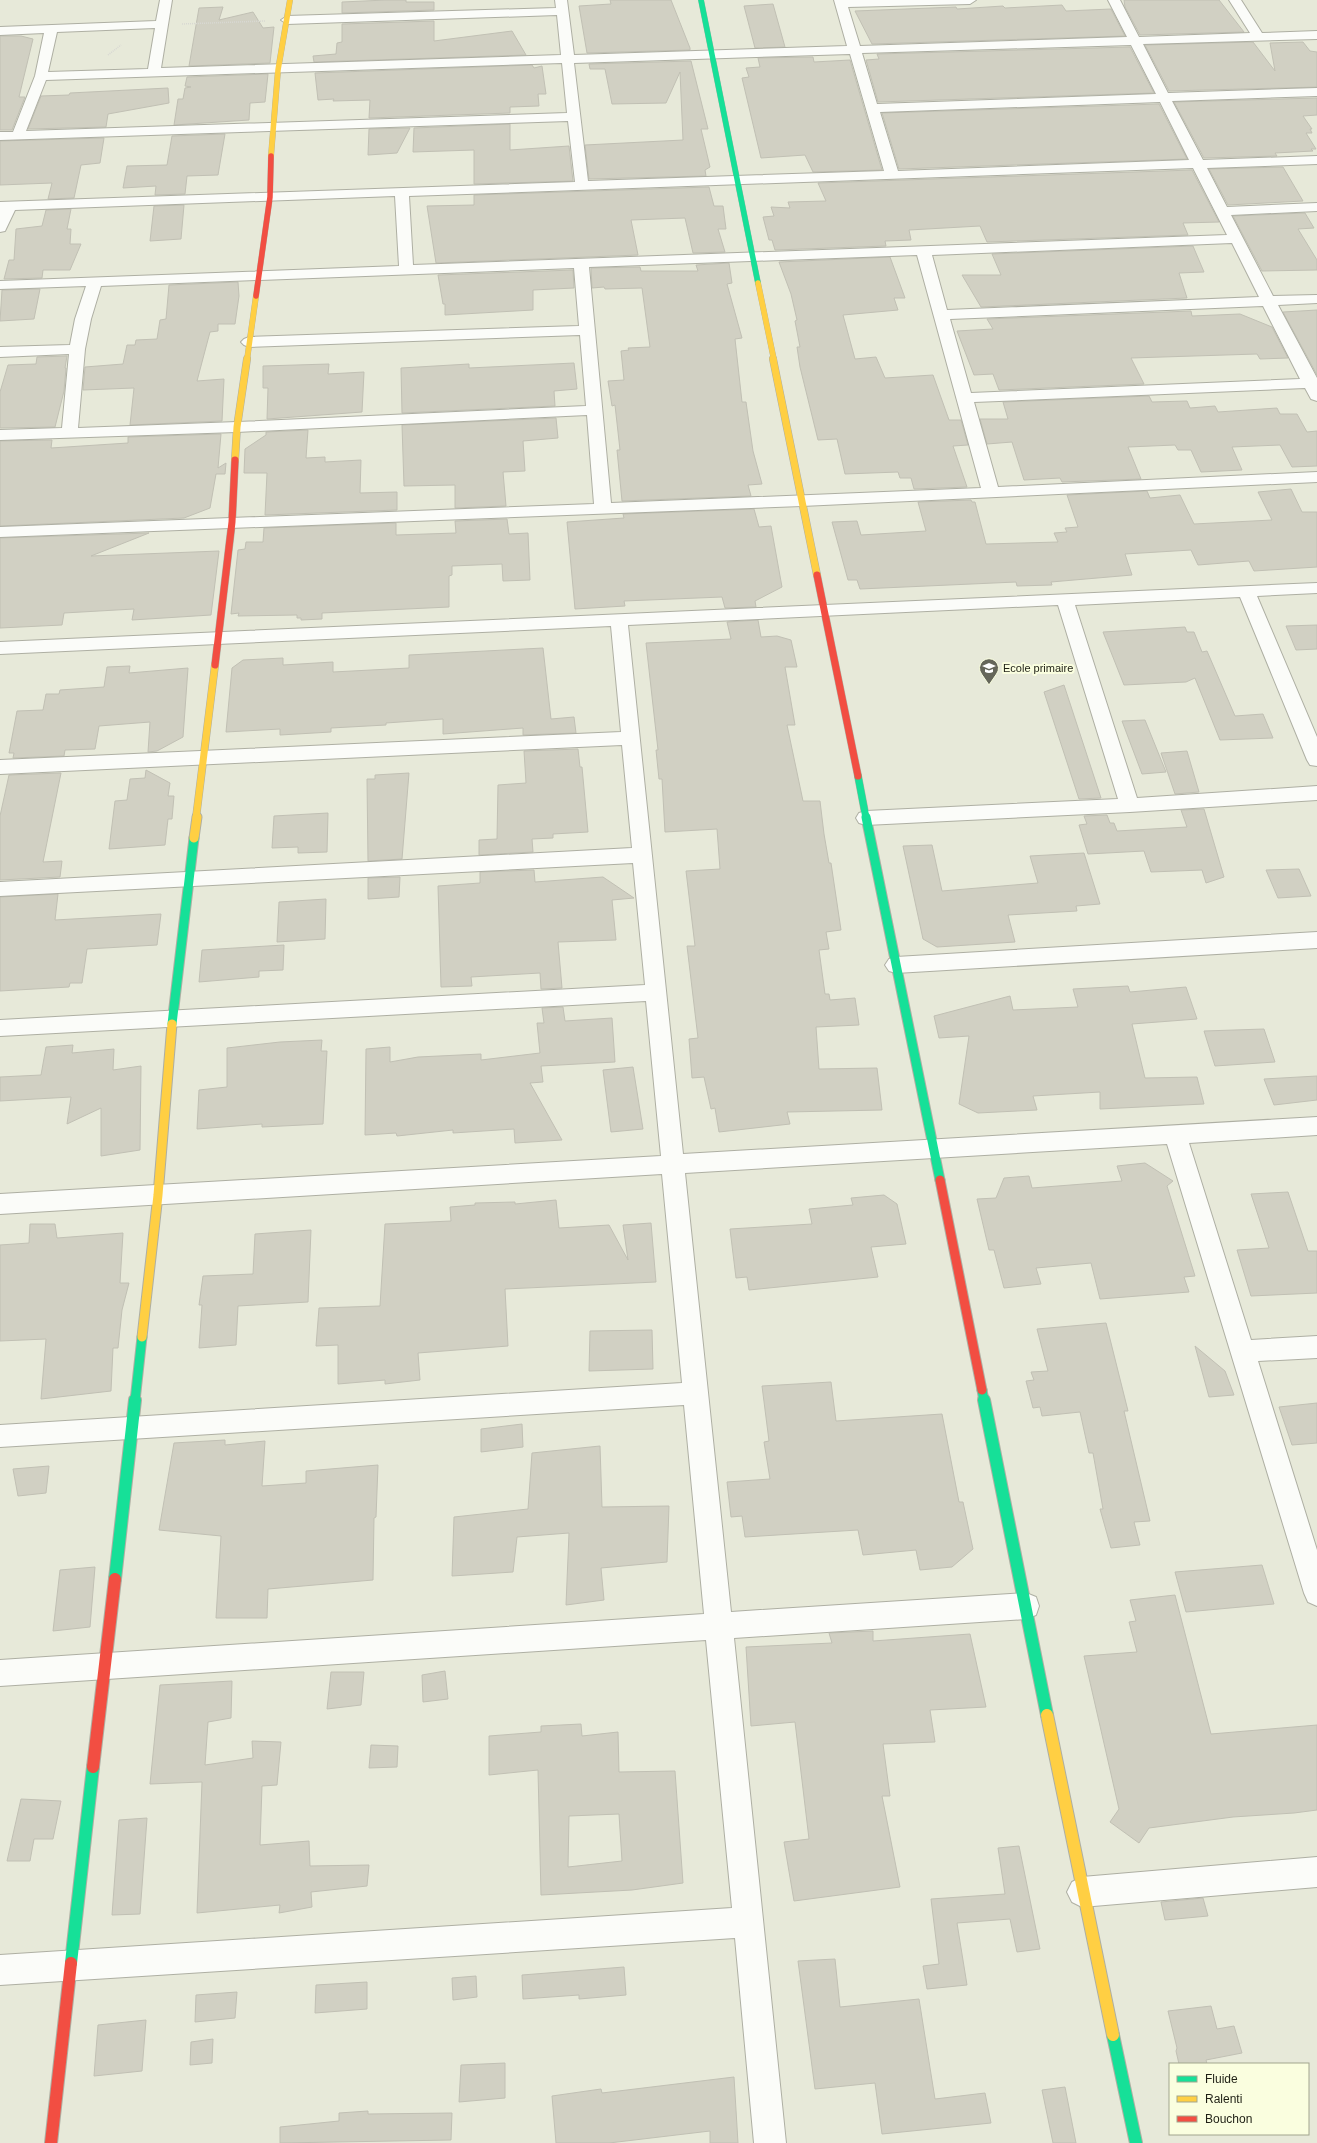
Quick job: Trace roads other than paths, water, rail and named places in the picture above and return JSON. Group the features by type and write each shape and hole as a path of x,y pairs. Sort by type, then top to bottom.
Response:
{"street":[{"path":"154,73 166,0"},
{"path":"51,2143 158,1194 172,1019 190,880 232,522 237,427 270,197 272,128 278,70 290,0"},
{"path":"701,0 1026,1606 1082,1892 1136,2143"},
{"path":"892,175 841,2 970,0"},
{"path":"965,398 1315,388 1236,239 1114,0"},
{"path":"1235,0 1258,37"},
{"path":"287,20 562,6 582,186"},
{"path":"0,31 162,24"},
{"path":"18,135 41,76 51,29"},
{"path":"41,76 278,70 1317,35"},
{"path":"872,108 1317,92"},
{"path":"0,136 574,117"},
{"path":"0,228 5,205 1317,160"},
{"path":"402,192 406,269"},
{"path":"1223,212 1317,207"},
{"path":"0,285 259,274 1236,239"},
{"path":"923,250 992,492"},
{"path":"581,263 603,508"},
{"path":"70,432 77,349 83,319 95,282"},
{"path":"942,315 1317,299"},
{"path":"250,342 587,330"},
{"path":"0,352 77,349"},
{"path":"0,435 237,427 594,410"},
{"path":"0,532 802,501 1317,477"},
{"path":"0,648 1317,588"},
{"path":"1246,591 1317,760"},
{"path":"1066,600 1130,805"},
{"path":"619,620 770,2143"},
{"path":"0,767 630,738"},
{"path":"866,818 1130,805 1317,793"},
{"path":"0,889 642,855"},
{"path":"896,965 1317,940"},
{"path":"0,1028 656,992"},
{"path":"0,1204 1317,1126"},
{"path":"1175,1134 1317,1593"},
{"path":"1243,1351 1317,1347"},
{"path":"0,1436 696,1393"},
{"path":"0,1673 1026,1606"},
{"path":"1082,1892 1317,1872"},
{"path":"0,1970 748,1922"}],"place":[{"name":"Ecole primaire","path":"989,685"}]}
